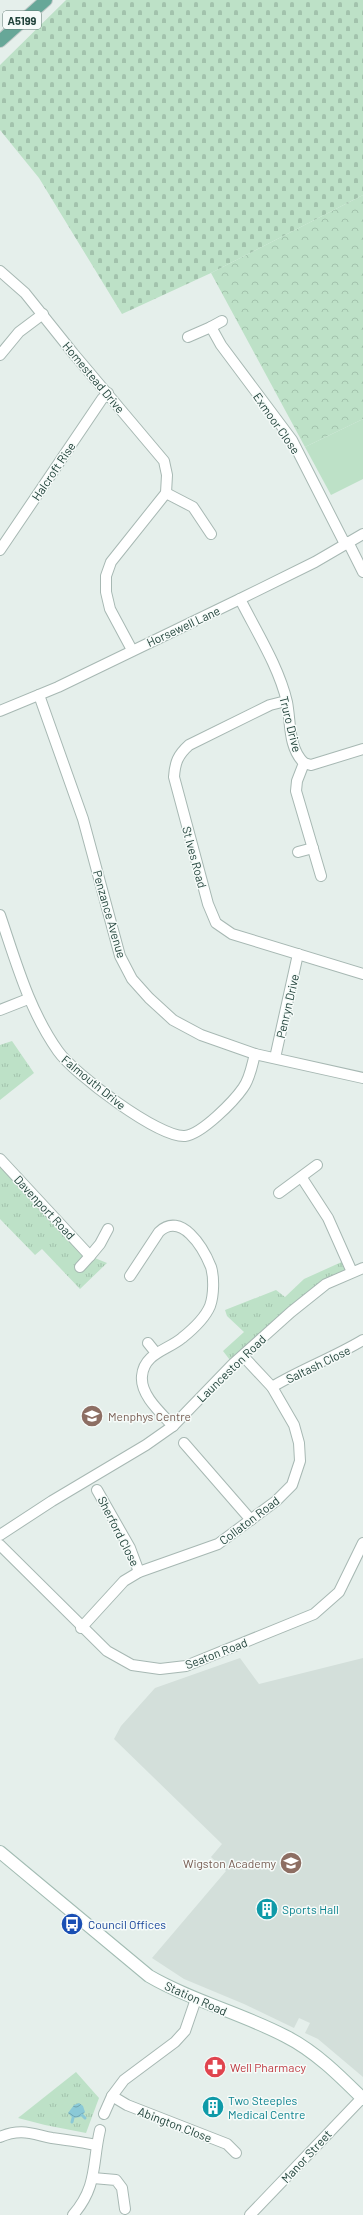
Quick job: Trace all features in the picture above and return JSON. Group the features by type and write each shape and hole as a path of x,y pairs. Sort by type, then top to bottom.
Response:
{"main road":[{"name":"A5199","path":"0,40 46,0"},
{"name":"Station Road","path":"0,1852 141,1970 173,1990 285,2036 320,2059 362,2098"}],"street":[{"name":"Homestead Drive","path":"0,271 25,293 72,353 108,393 164,461 167,475 166,493"},
{"path":"0,355 19,332 42,314"},
{"path":"188,338 222,322"},
{"name":"Exmoor Close","path":"211,327 221,344 292,440 363,572"},
{"name":"Halcroft Rise","path":"0,550 102,399 108,393"},
{"path":"132,650 110,609 106,592 106,576 111,562 166,493 193,507 211,534"},
{"name":"Horsewell Lane","path":"0,711 40,695 240,599 315,562 363,534"},
{"name":"Truro Drive","path":"240,599 269,655 286,701 294,747 298,757 304,763 297,781 296,791 321,876"},
{"name":"Penzance Avenue","path":"40,695 83,819 120,956 132,979 149,998 173,1020 201,1036 255,1054 363,1078"},
{"name":"St Ives Road","path":"286,701 270,705 189,745 178,755 174,777 208,904 216,923 232,934 363,974"},
{"path":"304,763 311,765 363,749"},
{"path":"298,852 313,848"},
{"name":"Falmouth Drive","path":"0,915 28,999 59,1053 75,1069 116,1102 172,1134 186,1136 199,1130 223,1110 244,1088 255,1054"},
{"name":"Penryn Drive","path":"275,1058 298,954"},
{"path":"0,1010 28,999"},
{"name":"Davenport Road","path":"0,1159 90,1256"},
{"path":"280,1193 318,1165"},
{"path":"302,1178 328,1218 352,1272"},
{"path":"130,1276 159,1232 165,1226 173,1224 186,1229 205,1255 211,1268 213,1283 210,1305 199,1322 182,1339 149,1358 144,1366 142,1376 143,1385 156,1409 173,1426"},
{"path":"80,1267 100,1244 108,1229"},
{"name":"Launceston Road","path":"0,1535 52,1501 146,1445 173,1426 243,1356 308,1298 326,1284 363,1268"},
{"name":"Saltash Close","path":"272,1387 301,1370 336,1356 363,1340"},
{"path":"148,1343 156,1354"},
{"name":"Collaton Road","path":"81,1628 124,1580 140,1572 218,1544 251,1520 292,1485 300,1461 299,1443 294,1425 272,1387 243,1356"},
{"path":"184,1443 251,1520"},
{"name":"Sherford Close","path":"97,1490 130,1548 140,1572"},
{"name":"Seaton Road","path":"0,1545 81,1628 107,1651 132,1666 160,1669 186,1666 314,1614 339,1592 363,1543"},
{"path":"104,2114 112,2096 124,2080 175,2042 185,2031 196,1999"},
{"name":"Abington Close","path":"112,2096 127,2105 228,2144 236,2153"},
{"name":"Manor Street","path":"250,2215 362,2098"},
{"path":"73,2215 85,2202 93,2178 96,2145 100,2130"},
{"path":"0,2137 9,2133 30,2131 49,2137 96,2145"},
{"path":"93,2178 116,2180 122,2188 125,2209"}],"shaded area":[{"name":"Wigston Academy","path":"240,1658 259,1684 363,1658 363,2077 318,2039 305,2033 310,2023 299,2018 294,2028 244,2004 184,1979 152,1958 226,1871 211,1857 222,1844 114,1739 121,1726 155,1688"}],"green space":[{"path":"66,0 363,0 363,195 211,273 122,314 39,178 0,130 0,65"},
{"path":"363,195 363,419 305,447 211,273"},
{"path":"363,419 363,479 331,495 305,447"},
{"path":"12,1041 34,1073 0,1100 0,1045"},
{"path":"0,1159 90,1256 107,1263 80,1289 42,1249 35,1255 0,1219"},
{"path":"346,1260 352,1272 326,1284 233,1364 223,1351 244,1332 227,1316 225,1310 276,1290 285,1297 304,1279"},
{"path":"76,2072 99,2098 86,2133 18,2118"}],"water":[{"path":"79,2103 83,2106 85,2112 80,2117 73,2118 68,2113 74,2105"}],"waterway":[{"path":"82,2115 85,2118"},
{"path":"72,2122 73,2118"}],"place":[{"name":"Menphys Centre","path":"92,1416"},
{"name":"Wigston Academy","path":"291,1863"},
{"name":"Sports Hall","path":"267,1909"},
{"name":"Council Offices","path":"72,1924"},
{"name":"Well Pharmacy","path":"215,2067"},
{"name":"Two Steeples Medical Centre","path":"213,2107"}]}
